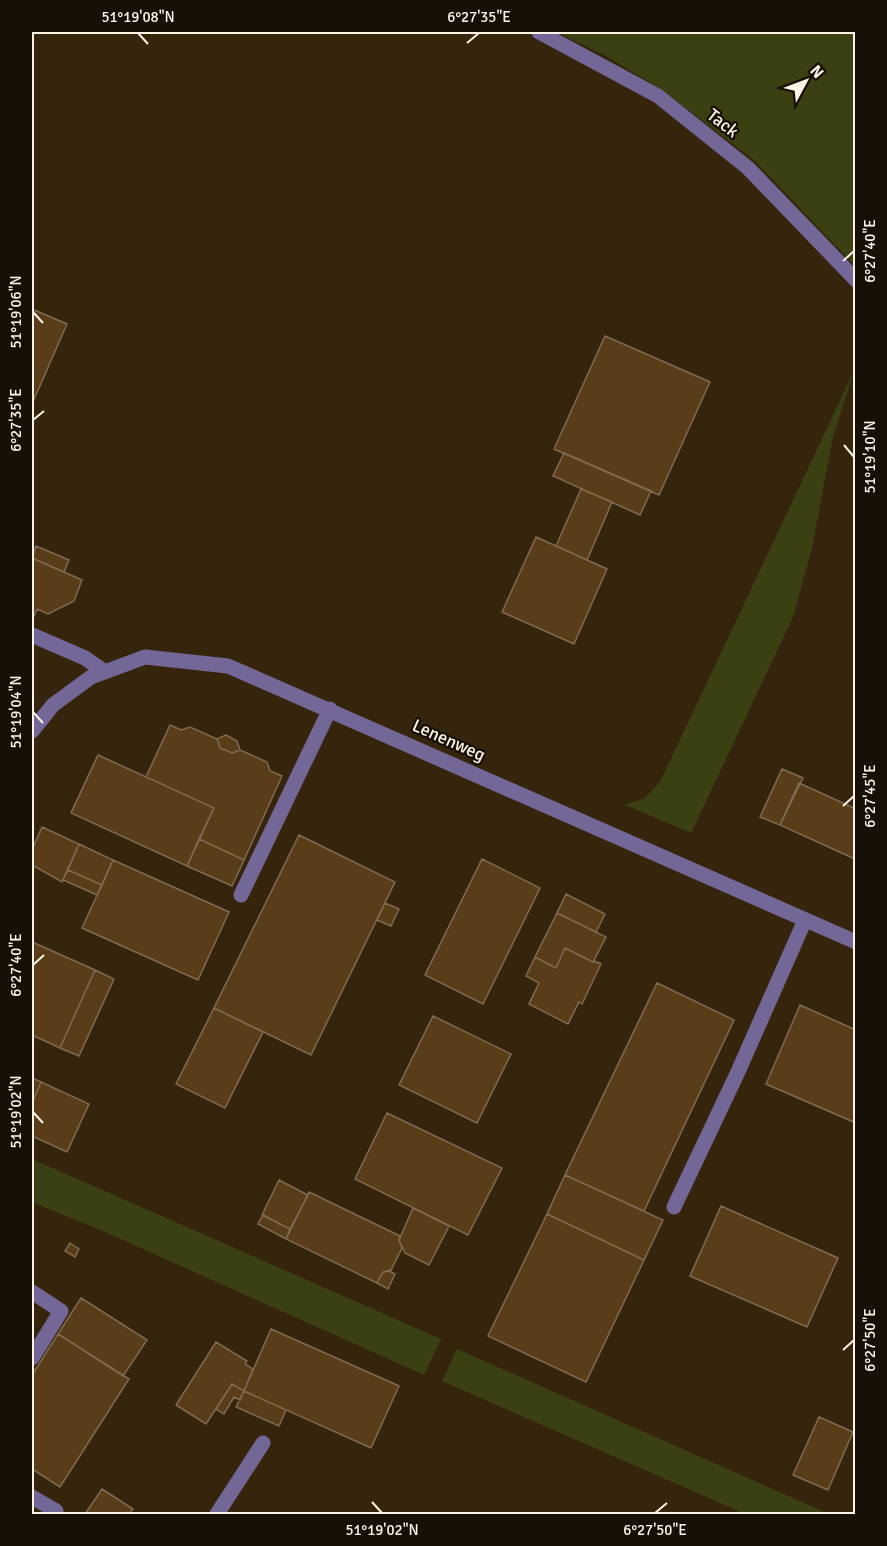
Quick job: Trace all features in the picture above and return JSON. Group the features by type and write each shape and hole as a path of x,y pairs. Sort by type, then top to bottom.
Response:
{"street":[{"name":"Tack","path":"539,32 658,96 748,168 855,280"},
{"path":"32,634 85,658 105,672"},
{"name":"Lenenweg","path":"32,731 53,705 91,677 145,657 228,666 855,942"},
{"path":"241,895 330,709"},
{"path":"674,1207 737,1074 805,920"},
{"path":"32,1292 61,1311 32,1358"},
{"path":"217,1515 263,1443"},
{"path":"32,1497 56,1511 54,1515"}],"green space":[{"path":"556,32 855,32 855,266 755,161 664,91 606,56"},
{"path":"854,371 833,437 812,548 793,617 691,833 625,805 645,798 660,782"},
{"path":"32,1159 441,1339 424,1375 105,1232 32,1202"},
{"path":"457,1349 829,1514 745,1514 442,1381"}],"building":[{"path":"32,309 67,324 32,404"},
{"path":"605,336 710,382 659,495 554,449"},
{"path":"564,453 651,491 640,515 553,476"},
{"path":"581,489 612,502 587,560 556,546"},
{"path":"536,537 607,569 574,644 502,612"},
{"path":"36,546 69,560 64,572 32,558"},
{"path":"32,558 82,580 74,601 48,614 37,609 32,621"},
{"path":"170,725 181,730 190,727 217,739 220,748 232,753 240,750 267,762 270,771 282,776 244,860 199,839 214,808 146,777"},
{"path":"226,735 237,741 240,750 232,753 220,748 217,739"},
{"path":"98,755 214,808 187,866 71,813"},
{"path":"782,769 803,778 780,825 760,817"},
{"path":"799,783 856,809 855,859 780,825"},
{"path":"42,827 79,844 62,882 32,865 32,850"},
{"path":"299,835 395,882 311,1055 214,1008"},
{"path":"199,839 244,860 232,886 187,866"},
{"path":"79,844 113,860 102,885 68,870"},
{"path":"482,859 540,888 483,1004 425,975"},
{"path":"113,860 229,912 198,980 82,928"},
{"path":"68,870 102,885 97,895 63,880"},
{"path":"566,894 605,914 596,932 557,913"},
{"path":"385,903 399,909 391,926 377,920"},
{"path":"557,913 606,937 593,962 565,948 556,968 535,957"},
{"path":"32,942 95,970 60,1048 32,1035"},
{"path":"565,948 601,964 582,1004 579,1002 568,1024 529,1004 539,983 526,976 535,957 556,968"},
{"path":"95,970 114,979 79,1056 60,1048"},
{"path":"657,983 734,1020 644,1211 565,1175"},
{"path":"800,1005 856,1030 856,1123 766,1084"},
{"path":"214,1008 263,1032 225,1108 176,1084"},
{"path":"433,1016 511,1054 477,1123 399,1085"},
{"path":"32,1078 41,1082 32,1103"},
{"path":"41,1082 89,1104 67,1152 32,1136 32,1103"},
{"path":"387,1113 502,1168 468,1235 355,1179"},
{"path":"565,1175 663,1220 644,1260 547,1214"},
{"path":"279,1180 308,1195 290,1229 262,1215"},
{"path":"309,1192 400,1236 402,1248 391,1270 383,1272 377,1283 286,1239"},
{"path":"721,1206 838,1258 807,1327 690,1276"},
{"path":"413,1208 449,1226 429,1265 405,1253 399,1240"},
{"path":"547,1214 644,1260 586,1382 488,1336"},
{"path":"263,1215 290,1229 286,1239 258,1224"},
{"path":"70,1243 79,1249 75,1257 65,1251"},
{"path":"389,1271 395,1274 388,1289 377,1283 383,1272"},
{"path":"81,1298 147,1340 123,1376 58,1334"},
{"path":"271,1329 399,1386 371,1448 244,1391"},
{"path":"58,1334 129,1379 60,1487 32,1469 32,1375"},
{"path":"216,1342 247,1361 245,1364 253,1369 244,1391 232,1384 206,1424 176,1405"},
{"path":"232,1384 244,1391 240,1400 234,1397 224,1414 216,1409"},
{"path":"244,1391 286,1410 279,1426 236,1407"},
{"path":"819,1417 853,1432 828,1490 793,1475"},
{"path":"102,1489 133,1509 129,1514 85,1514"}]}
